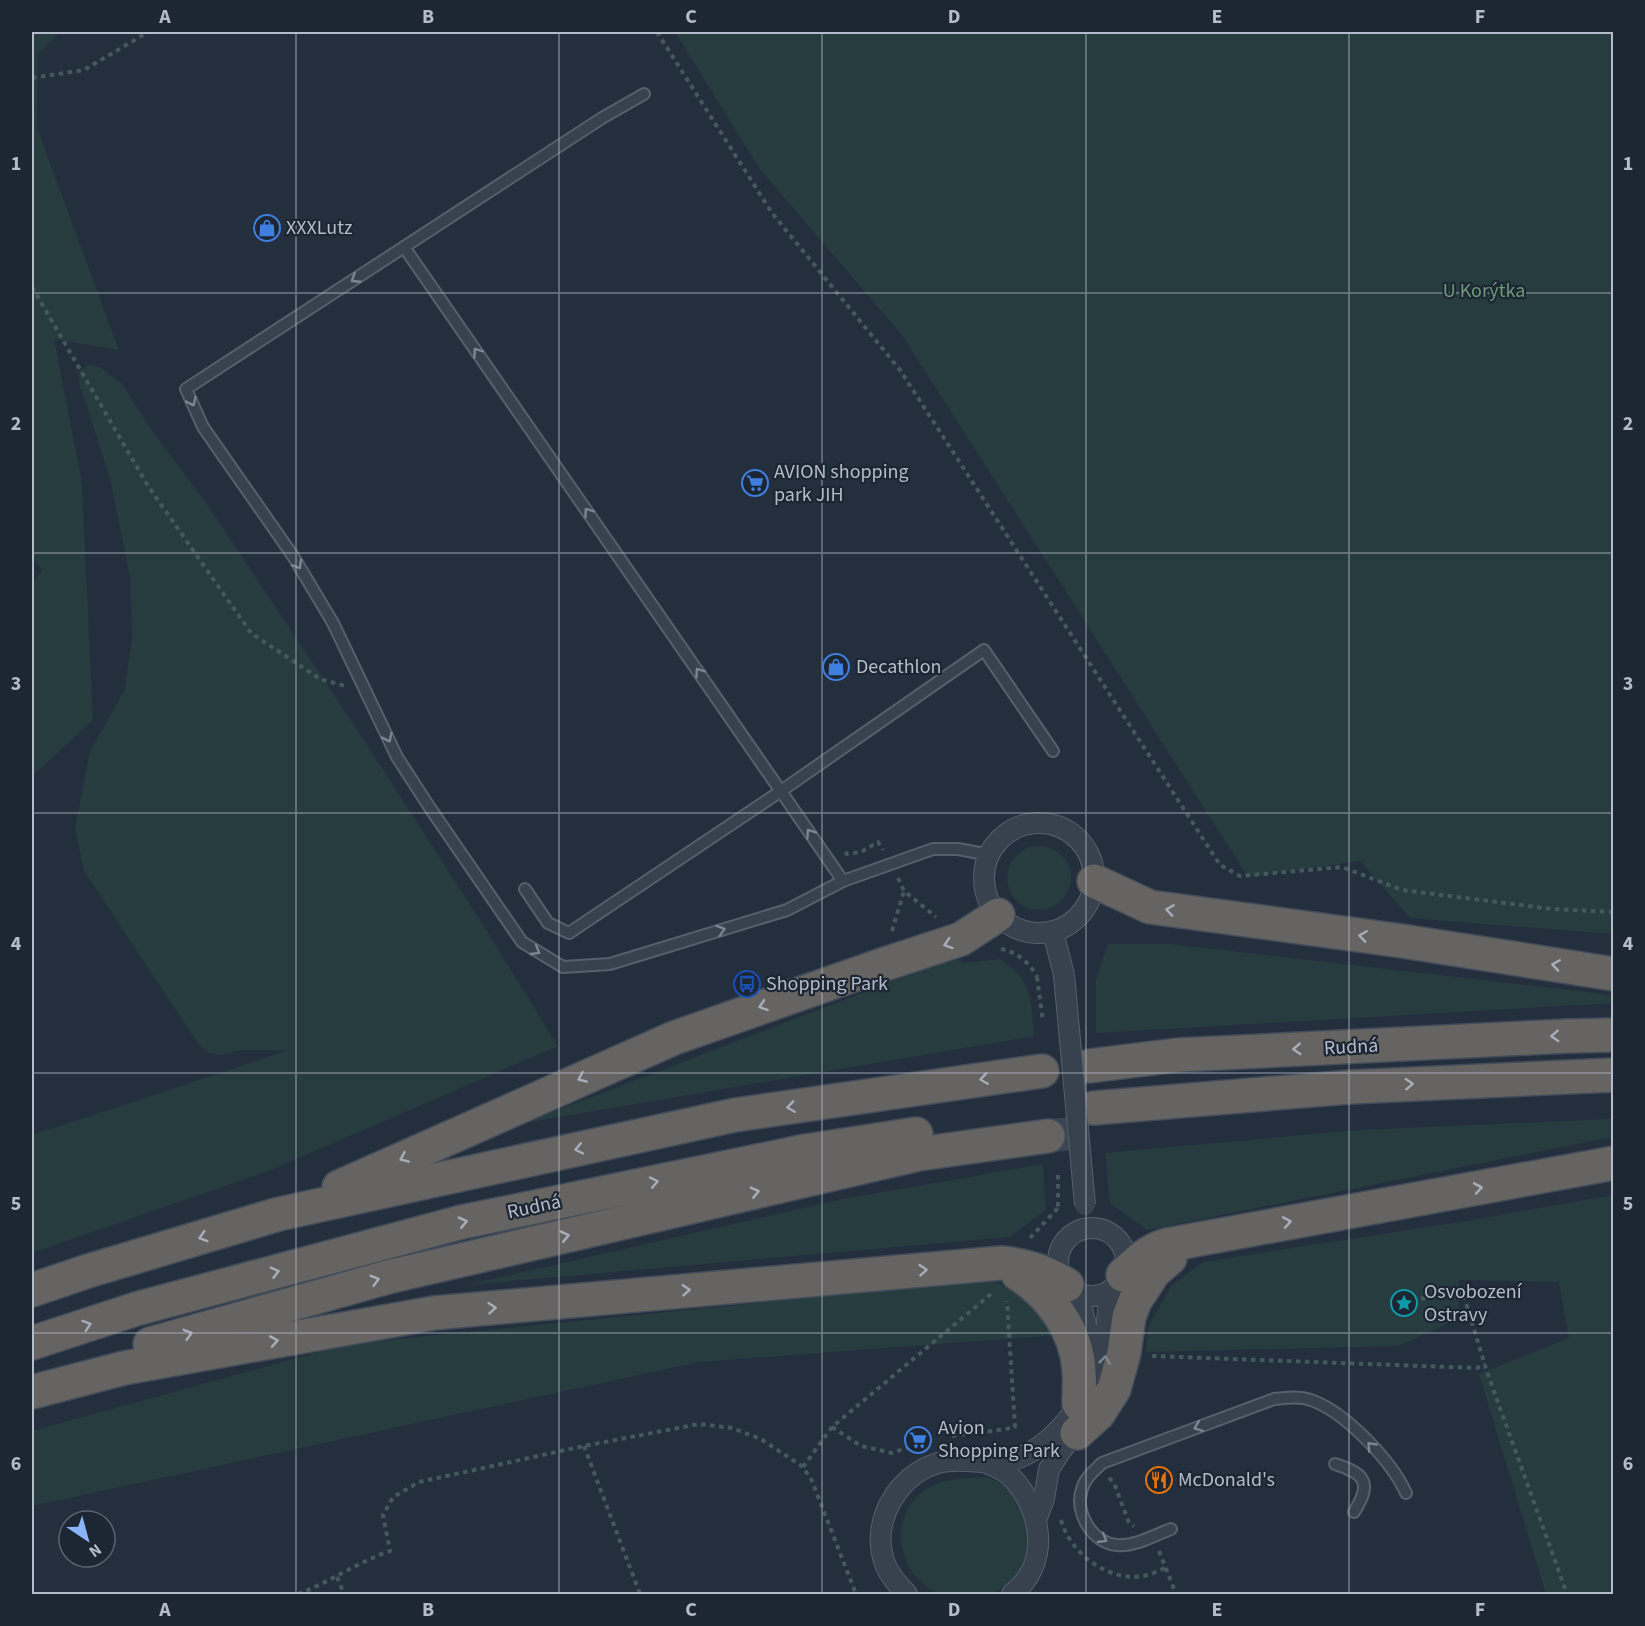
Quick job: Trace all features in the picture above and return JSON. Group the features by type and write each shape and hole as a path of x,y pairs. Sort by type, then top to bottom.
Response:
{"highway":[{"path":"1094,881 1150,907 1402,941 1614,974"},
{"path":"279,1214 674,1038 882,964 961,939 998,915"},
{"name":"Rudná","path":"1089,1066 1178,1055 1614,1035"},
{"path":"32,1290 279,1214 735,1115 1042,1071"},
{"name":"Rudná","path":"1095,1119 1350,1087 1614,1075"},
{"name":"Rudná","path":"32,1343 136,1309 462,1222 806,1151 1047,1125 388,1277 130,1350 32,1383"},
{"path":"1116,1283 1143,1255 1154,1249 1229,1233 1614,1163"},
{"path":"1001,1263 1028,1280 1046,1296 1061,1316 1073,1342 1079,1369 1078,1419 1098,1414 1114,1389 1124,1353 1130,1317 1135,1301 1148,1279 1166,1260 1229,1233"},
{"path":"32,1392 124,1368 434,1313 1001,1263 1036,1268 1052,1275 1072,1289"}],"street":[{"path":"1032,824 1053,825 1068,831 1080,842 1091,860 1094,881 1090,901 1071,923 1053,932 1033,933 1023,931 998,915 985,886 986,865 996,845 1011,831 1032,824"},
{"path":"1053,932 1064,975 1086,1228"},
{"path":"907,1594 893,1580 884,1561 880,1541 883,1520 890,1501 903,1485 919,1471 937,1463 956,1459 983,1462 1013,1460 1049,1440 1065,1424 1078,1419 1092,1410 1101,1386 1116,1283 1125,1256 1120,1243 1105,1230 1086,1228 1068,1237 1058,1254 1058,1268 1072,1289 1089,1338 1090,1360 1087,1384 1078,1419 1049,1469 1044,1498 1036,1520"},
{"path":"1072,1289 1091,1296 1116,1283"},
{"path":"983,1462 1009,1474 1025,1496 1036,1520 1039,1538 1037,1556 1031,1573 1020,1588 1012,1594"}],"lane":[{"path":"644,94 602,118 186,389 203,427 293,556 333,623 397,757 430,808 522,942 563,967 610,964 787,910 843,881 933,849 958,849 990,855"},
{"path":"404,247 843,881"},
{"path":"525,889 548,922 569,933 781,791 984,650 1053,751"},
{"path":"1171,1530 1122,1545 1115,1545 1100,1539 1083,1517 1080,1499 1082,1487 1088,1476 1102,1463 1274,1399 1296,1397 1311,1401 1341,1418 1388,1464 1400,1479 1406,1492"},
{"path":"1335,1464 1352,1469 1360,1475 1364,1482 1363,1498 1354,1512"}],"path":[{"path":"32,78 84,70 148,32"},
{"path":"657,32 772,213 900,370 1220,865 1240,876 1342,867 1402,890 1552,909 1614,912"},
{"path":"32,287 148,486 251,633 320,679 366,691"},
{"path":"842,850 847,854 861,852 878,842 904,891 937,919"},
{"path":"890,936 904,891"},
{"path":"1026,1242 1059,1208"},
{"path":"803,1467 832,1427 1004,1282 1001,1263"},
{"path":"1410,1293 1412,1300 1415,1308 1399,1313 1394,1298 1410,1293"},
{"path":"1412,1300 1463,1293 1485,1364 1567,1594"},
{"path":"949,1437 969,1433 995,1432 1015,1427 1009,1316"},
{"path":"1151,1356 1477,1368 1485,1364"},
{"path":"298,1594 321,1586 368,1558 390,1551 383,1515 393,1497 419,1482 699,1424 732,1428 761,1439 803,1467 812,1481 856,1594"},
{"path":"832,1427 861,1446 892,1453 919,1444"},
{"path":"584,1446 640,1594"},
{"path":"1097,1468 1114,1483 1129,1523 1141,1530"},
{"path":"1062,1510 1061,1521 1073,1546 1096,1565 1125,1576 1144,1576 1166,1568"},
{"path":"337,1576 344,1594"}],"green space":[{"path":"32,32 60,32 38,54 37,128 119,350 54,339 82,483 93,720 32,776 32,583 42,571 32,556"},
{"name":"U Korýtka","path":"675,32 1613,32 1613,934 1410,918 1360,861 1248,877 902,335 759,168"},
{"path":"88,365 100,367 122,384 151,429 209,507 364,740 558,1046 271,1170 32,1253 32,1135 289,1050 242,1050 220,1055 210,1053 199,1045 84,871 75,829 90,751 125,689 132,637 130,577 110,478 79,383 79,371"},
{"path":"1039,846 1051,848 1062,855 1069,866 1071,878 1069,890 1062,901 1051,908 1039,910 1027,908 1016,901 1009,890 1007,878 1009,866 1016,855 1027,848"},
{"path":"1108,944 1171,944 1613,995 1613,1003 1096,1033 1096,980"},
{"path":"953,958 965,963 1000,959 1020,976 1029,992 1034,1036 524,1123"},
{"path":"1613,1119 1613,1137 1147,1230 1110,1203 1105,1153 1360,1130"},
{"path":"1043,1164 1046,1210 1009,1237 467,1285 843,1199"},
{"path":"1613,1195 1613,1594 1546,1594 1479,1374 1569,1338 1559,1282 1459,1280 1458,1319 1398,1346 1146,1352 1148,1327 1171,1286 1203,1262 1466,1221"},
{"path":"984,1280 1016,1287 1058,1335 699,1362 32,1506 32,1431 348,1344"},
{"path":"984,1477 1001,1484 1014,1496 1023,1513 1027,1532 1026,1551 1020,1569 1009,1583 989,1594 938,1593 918,1579 903,1552 901,1537 908,1509 917,1496 936,1484 957,1479"}],"tunnel":[{"path":"1048,1136 1096,1131"}],"place":[{"name":"XXXLutz","path":"267,228"},
{"name":"AVION shopping park JIH","path":"755,483"},
{"name":"Decathlon","path":"836,667"},
{"name":"Shopping Park","path":"747,984"},
{"name":"Osvobození Ostravy","path":"1404,1303"},
{"name":"Avion Shopping Park","path":"918,1440"},
{"name":"McDonald's","path":"1159,1480"}]}
